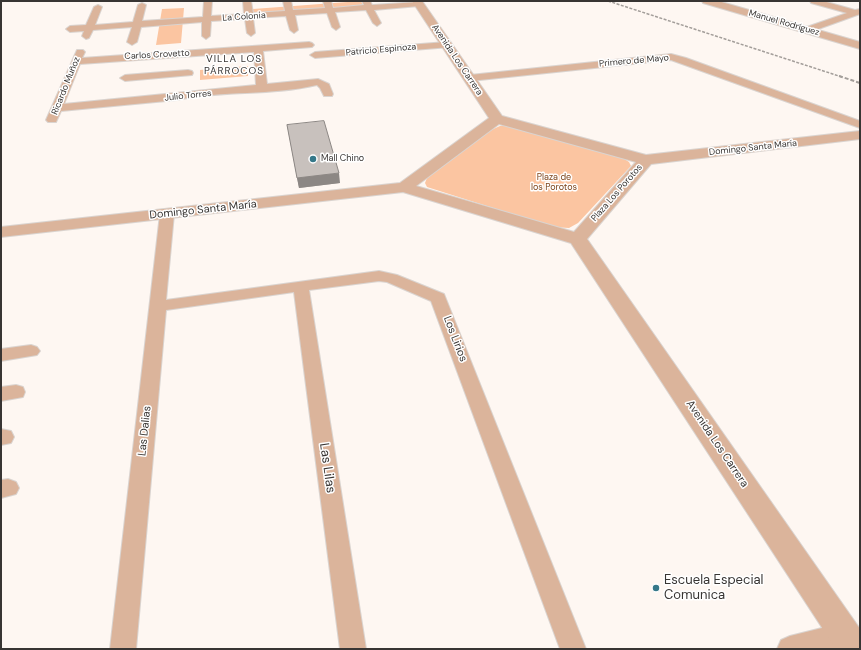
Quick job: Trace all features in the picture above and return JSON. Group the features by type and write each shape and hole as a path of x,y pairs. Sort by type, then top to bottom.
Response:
{"street":[{"path":"206,36 208,1"},
{"path":"247,1 251,33"},
{"path":"287,1 294,30"},
{"path":"327,1 336,27"},
{"name":"Manuel Rodríguez","path":"707,1 860,46"},
{"path":"814,1 857,12"},
{"name":"La Colonia","path":"70,29 330,10 368,4 418,2"},
{"name":"Avenida Los Carrera","path":"418,2 498,119"},
{"path":"368,4 377,23"},
{"path":"132,42 142,5"},
{"name":"Ricardo Muñoz","path":"52,120 98,7"},
{"path":"807,30 857,12"},
{"name":"Carlos Crovetto","path":"79,53 192,54 258,48 310,41 317,63"},
{"name":"Patricio Espinoza","path":"317,63 447,45"},
{"path":"258,48 262,89"},
{"path":"190,94 186,91 189,56 192,54"},
{"name":"Primero de Mayo","path":"470,78 671,57 683,60 860,125"},
{"path":"317,63 321,79 318,82 325,86 328,94"},
{"path":"125,78 188,73"},
{"name":"Julio Torres","path":"57,108 177,97 190,94 262,89 318,82"},
{"path":"404,187 498,119"},
{"name":"Plaza Los Porotos","path":"498,119 646,160 578,239"},
{"name":"Domingo Santa María","path":"646,160 860,135"},
{"path":"404,187 578,239"},
{"name":"Domingo Santa María","path":"1,232 404,187"},
{"name":"Las Dalias","path":"123,649 167,214"},
{"name":"Avenida Los Carrera","path":"578,239 851,642"},
{"name":"Los Lirios","path":"158,306 383,276 433,295 439,300 572,649"},
{"name":"Las Lilas","path":"301,287 354,649"},
{"path":"1,355 31,351"},
{"path":"790,649 851,642"}],"green space":[{"path":"361,1 363,5 360,6 253,14 253,9"},
{"path":"184,8 181,43 156,45 162,9"},
{"path":"248,66 248,76 200,80 200,70"},
{"name":"Plaza de los Porotos","path":"500,126 509,126 623,158 629,162 631,166 578,223 569,228 553,227 427,187 425,183 427,178 491,130"}],"building":[{"name":"Mall Chino","path":"324,121 339,173 297,178 287,125"}],"railway":[{"path":"608,1 842,77"},
{"path":"842,77 860,83"}],"place":[{"name":"Mall Chino","path":"313,159"},
{"name":"Escuela Especial Comunica","path":"656,588"}],"district":[{"name":"VILLA LOS PÁRROCOS","path":"234,64"}]}
